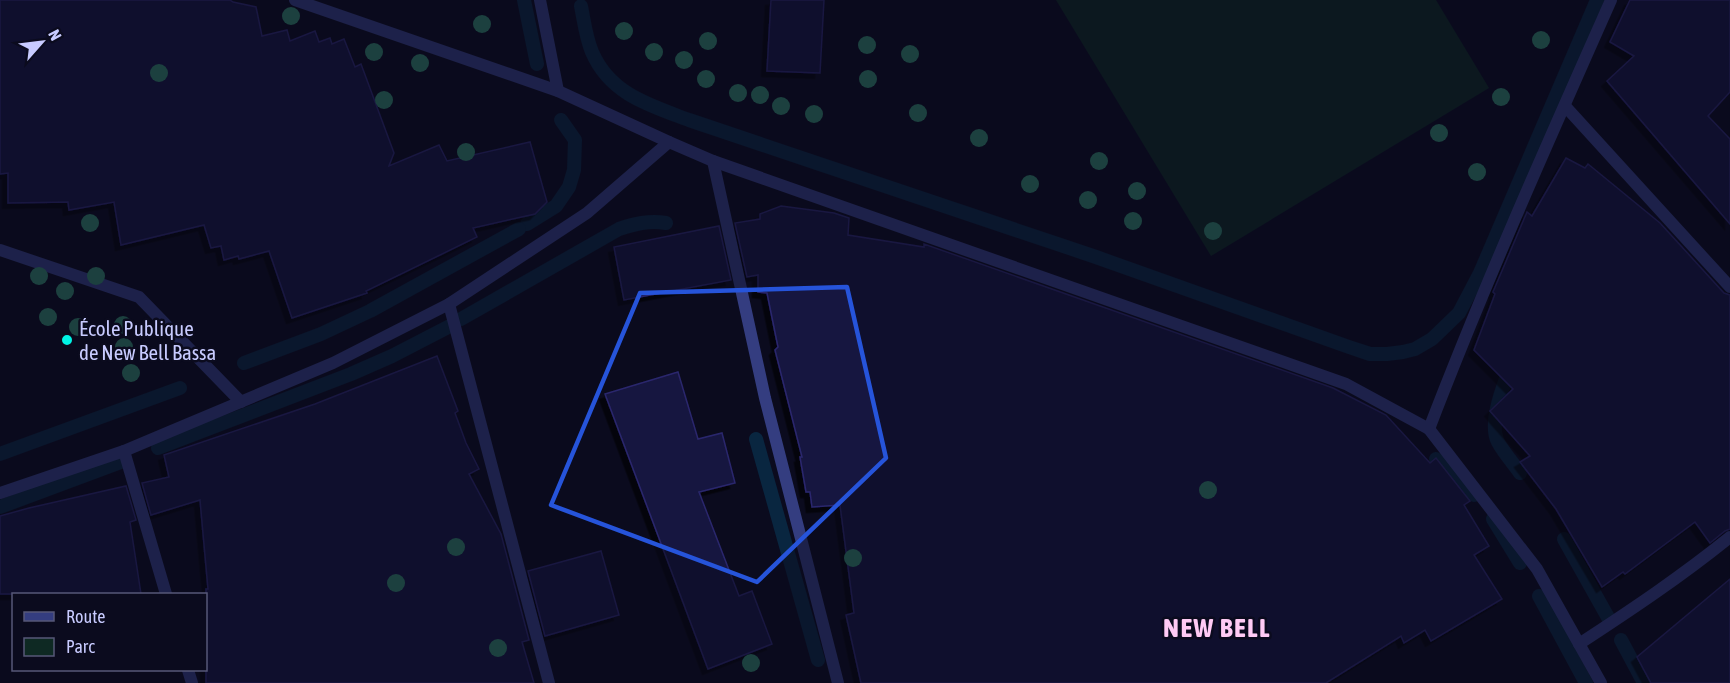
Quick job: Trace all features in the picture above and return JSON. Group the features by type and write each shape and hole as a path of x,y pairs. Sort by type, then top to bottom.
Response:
{"street":[{"path":"295,0 558,91 713,161 1346,384 1429,429 1537,569 1601,683"},
{"path":"540,0 558,91"},
{"path":"1429,429 1507,235 1611,0"},
{"path":"1564,106 1730,287"},
{"path":"0,493 124,451 241,402 333,363 449,304 587,213 669,142"},
{"path":"713,161 765,398 838,683"},
{"path":"0,250 139,297 241,402"},
{"path":"449,304 549,683"},
{"path":"124,451 166,593"},
{"path":"1579,644 1657,592 1730,537"}],"highlighted area":[{"path":"847,287 886,458 757,582 551,505 640,293"}],"green space":[{"path":"1056,0 1436,0 1489,88 1211,256"}],"building":[{"path":"0,0 230,0 256,7 262,36 287,30 290,41 315,31 319,42 330,38 332,44 344,39 355,67 361,64 394,153 389,166 439,145 447,161 530,142 547,202 535,214 473,228 477,237 366,291 367,293 292,318 269,251 239,259 238,256 224,260 221,246 211,248 204,225 121,245 114,202 69,210 68,202 8,203 8,173 0,174"},
{"path":"771,0 824,0 820,73 767,71"},
{"path":"1630,0 1730,0 1730,92 1708,116 1730,139 1730,224 1607,81 1634,56 1610,42"},
{"path":"1566,158 1585,168 1588,164 1660,223 1724,293 1730,295 1730,529 1710,543 1695,522 1625,574 1623,572 1602,587 1556,509 1520,462 1530,456 1490,411 1513,389 1474,350 1495,294 1493,292 1527,212 1532,216"},
{"path":"781,206 834,213 849,218 848,235 924,247 924,244 1333,388 1386,415 1430,463 1436,458 1470,501 1464,505 1489,546 1474,555 1502,599 1431,641 1425,630 1404,643 1401,636 1326,683 861,683 846,615 854,613 840,505 812,507 810,492 806,492 800,457 802,457 775,350 778,347 767,293 758,292 758,275 747,277 735,223 760,219 760,214"},
{"path":"719,226 731,280 624,300 614,247"},
{"path":"437,356 458,411 455,413 466,443 479,469 469,474 501,534 529,640 522,642 534,683 206,683 206,589 208,589 200,500 151,515 142,483 169,477 164,455 315,404"},
{"path":"678,372 698,439 722,433 735,483 699,492 739,596 752,591 772,644 708,669 605,394"},
{"path":"126,486 136,520 130,522 141,593 0,594 0,516"},
{"path":"601,551 619,615 545,636 528,571"},
{"path":"1730,579 1730,683 1651,683 1637,657"}],"waterway":[{"path":"524,0 537,64"},
{"path":"581,6 588,41 600,66 620,88 645,103 689,120 1096,257 1349,347 1370,354 1387,354 1415,349 1432,339 1459,313 1480,273 1597,0"},
{"path":"527,224 556,206 569,187 574,170 575,140 561,120"},
{"path":"461,319 619,229 642,223 666,223"},
{"path":"244,363 321,334 370,311 519,229"},
{"path":"158,448 351,374 450,326"},
{"path":"1512,364 1498,403 1495,434 1500,446 1520,473"},
{"path":"0,454 180,388"},
{"path":"756,439 818,660"},
{"path":"1436,459 1474,495"},
{"path":"0,507 121,462"},
{"path":"1493,519 1520,563"},
{"path":"1564,539 1610,621"},
{"path":"1539,596 1586,683"},
{"path":"1621,640 1644,683"}],"place":[{"name":"École Publique de New Bell Bassa","path":"67,340"}],"district":[{"name":"NEW BELL","path":"1217,627"}]}
